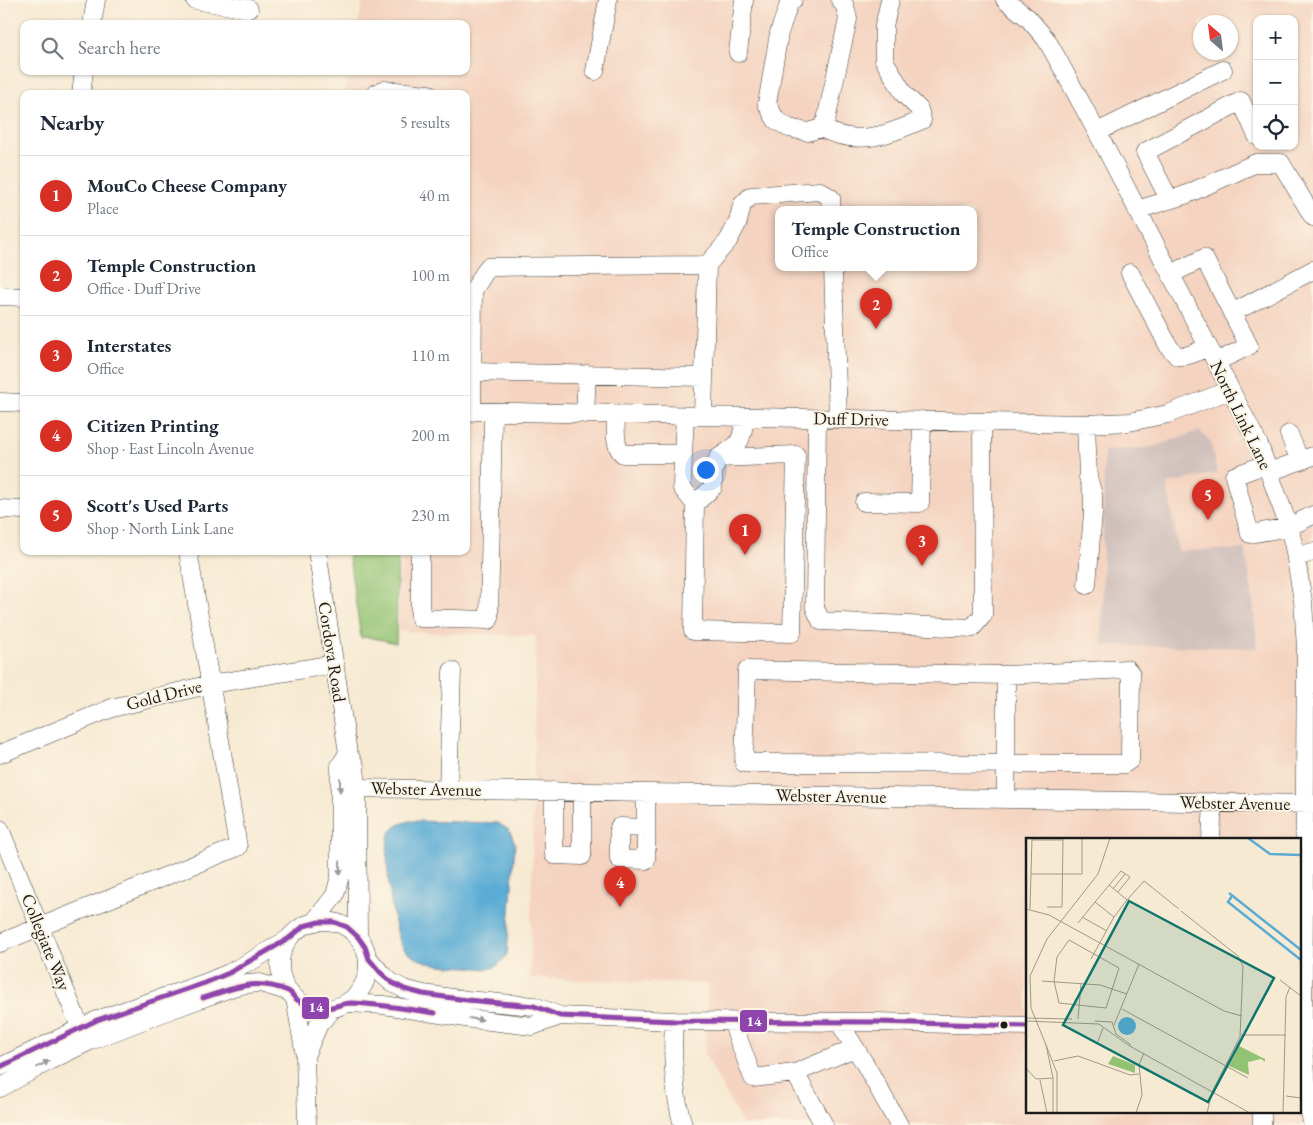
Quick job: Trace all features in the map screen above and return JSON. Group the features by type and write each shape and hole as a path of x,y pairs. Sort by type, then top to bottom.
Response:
{"street":[{"path":"93,20 96,0"},
{"path":"595,71 608,0"},
{"path":"738,53 744,0"},
{"path":"793,0 789,4 779,34 767,104 776,120 789,128 808,132 821,128 826,120 848,19 845,6 840,0"},
{"path":"821,128 834,135 852,139 876,137 898,131 922,120 919,109 904,94 884,60 884,26 890,0"},
{"name":"North Link Lane","path":"1005,0 1028,18 1046,39 1097,132 1259,445 1289,527 1308,609 1306,648 1308,862 1301,910 1308,950 1305,1035 1309,1107"},
{"path":"204,1 249,9"},
{"path":"1097,132 1223,70"},
{"path":"82,90 83,75"},
{"path":"1169,199 1145,152 1241,101 1253,127"},
{"path":"1263,150 1269,163"},
{"path":"1137,210 1185,195 1256,164 1281,163 1313,217"},
{"path":"703,416 707,265 728,240 738,222 742,205 750,196 820,191 831,198 831,206"},
{"path":"1171,274 1204,258 1249,346 1216,362"},
{"path":"470,399 473,291 488,267 707,265"},
{"path":"1232,313 1313,270"},
{"path":"833,271 838,419"},
{"path":"1130,273 1170,347 1177,356 1185,357 1208,346"},
{"path":"0,296 20,297"},
{"path":"472,372 704,377"},
{"path":"585,414 587,374"},
{"name":"Duff Drive","path":"470,412 1086,424 1129,422 1168,414 1230,390"},
{"path":"0,402 20,403"},
{"path":"420,555 420,618 489,620 493,412"},
{"path":"616,414 616,443 619,451 623,454 683,454"},
{"path":"685,416 682,488 695,504 693,631 792,633 796,455 718,458"},
{"path":"695,504 713,488 713,473 718,458 732,449 742,439 745,417"},
{"path":"817,418 815,608 821,621 972,628 984,615 982,422"},
{"path":"864,502 920,504 922,420"},
{"path":"1086,424 1088,477 1093,495 1094,513 1087,585"},
{"path":"1290,434 1307,458 1234,476 1250,534 1289,527 1313,515"},
{"path":"0,509 20,510"},
{"path":"1296,558 1313,552"},
{"path":"0,942 238,847 189,555"},
{"name":"Cordova Road","path":"317,555 348,753 355,766 357,788 358,937"},
{"name":"Gold Drive","path":"0,754 112,708 211,684 335,664"},
{"path":"1127,668 1131,674 1130,760 1124,764 1006,764 744,763 746,670 1006,675 1127,668"},
{"path":"448,790 452,671"},
{"path":"1006,675 1006,799"},
{"name":"Cordova Road","path":"314,922 335,895 340,876 340,766 348,753"},
{"name":"Webster Avenue","path":"357,788 1308,804"},
{"path":"554,791 554,855 582,856 582,792"},
{"path":"646,793 646,828"},
{"path":"1212,838 1213,802"},
{"name":"Collegiate Way","path":"0,829 80,1027"},
{"path":"0,1067 80,1027 127,1008 205,983 255,959 288,939 304,926 314,922 334,922 347,927 365,947 369,959 368,974 365,984 359,992 318,1024 305,1056"},
{"path":"288,939 280,959 280,969 284,982 292,995 305,1056 307,1125"},
{"path":"369,959 386,977 404,989 458,999 534,1006 560,1016 674,1021 1026,1026"},
{"path":"0,1088 90,1041 233,987 246,984 260,983 292,995 306,1005 319,1008 384,1005 532,1026 560,1016"},
{"path":"674,1021 675,1092 681,1125"},
{"path":"732,1022 753,1078 795,1074 855,1048"},
{"path":"839,1022 899,1125"},
{"path":"795,1074 824,1125"},
{"path":"1262,1112 1262,1125"}],"shaded area":[{"path":"363,0 1313,0 1313,1125 743,1125 704,1053 708,984 530,978 536,636 398,631 401,555 470,555 470,90 345,90 347,75 470,75 470,20 359,20"},
{"path":"1199,431 1210,441 1217,473 1167,484 1178,551 1245,549 1253,599 1257,648 1102,645 1104,451 1145,448"}],"green space":[{"path":"349,555 398,555 396,643 368,637 361,638"}],"water":[{"path":"410,821 498,823 509,830 515,843 507,954 495,967 481,968 428,962 413,956 401,944 390,896 387,844 389,835 395,827"}],"transit line":[{"name":"14","path":"0,1067 97,1020 229,973 288,939 304,926 319,922 334,922 347,927 358,937 365,947 369,959 380,972 391,982 404,989 423,994 467,1000 534,1006 560,1016 674,1021 877,1022 1026,1026"},
{"name":"14","path":"203,998 255,984 288,991 301,1002 317,1008 351,1003 435,1013"}],"place":[{"name":"Temple Construction","path":"876,329"},
{"name":"Scott's Used Parts","path":"1208,520"},
{"name":"MouCo Cheese Company","path":"745,555"},
{"name":"Interstates","path":"922,566"},
{"name":"Citizen Printing","path":"620,907"}]}
